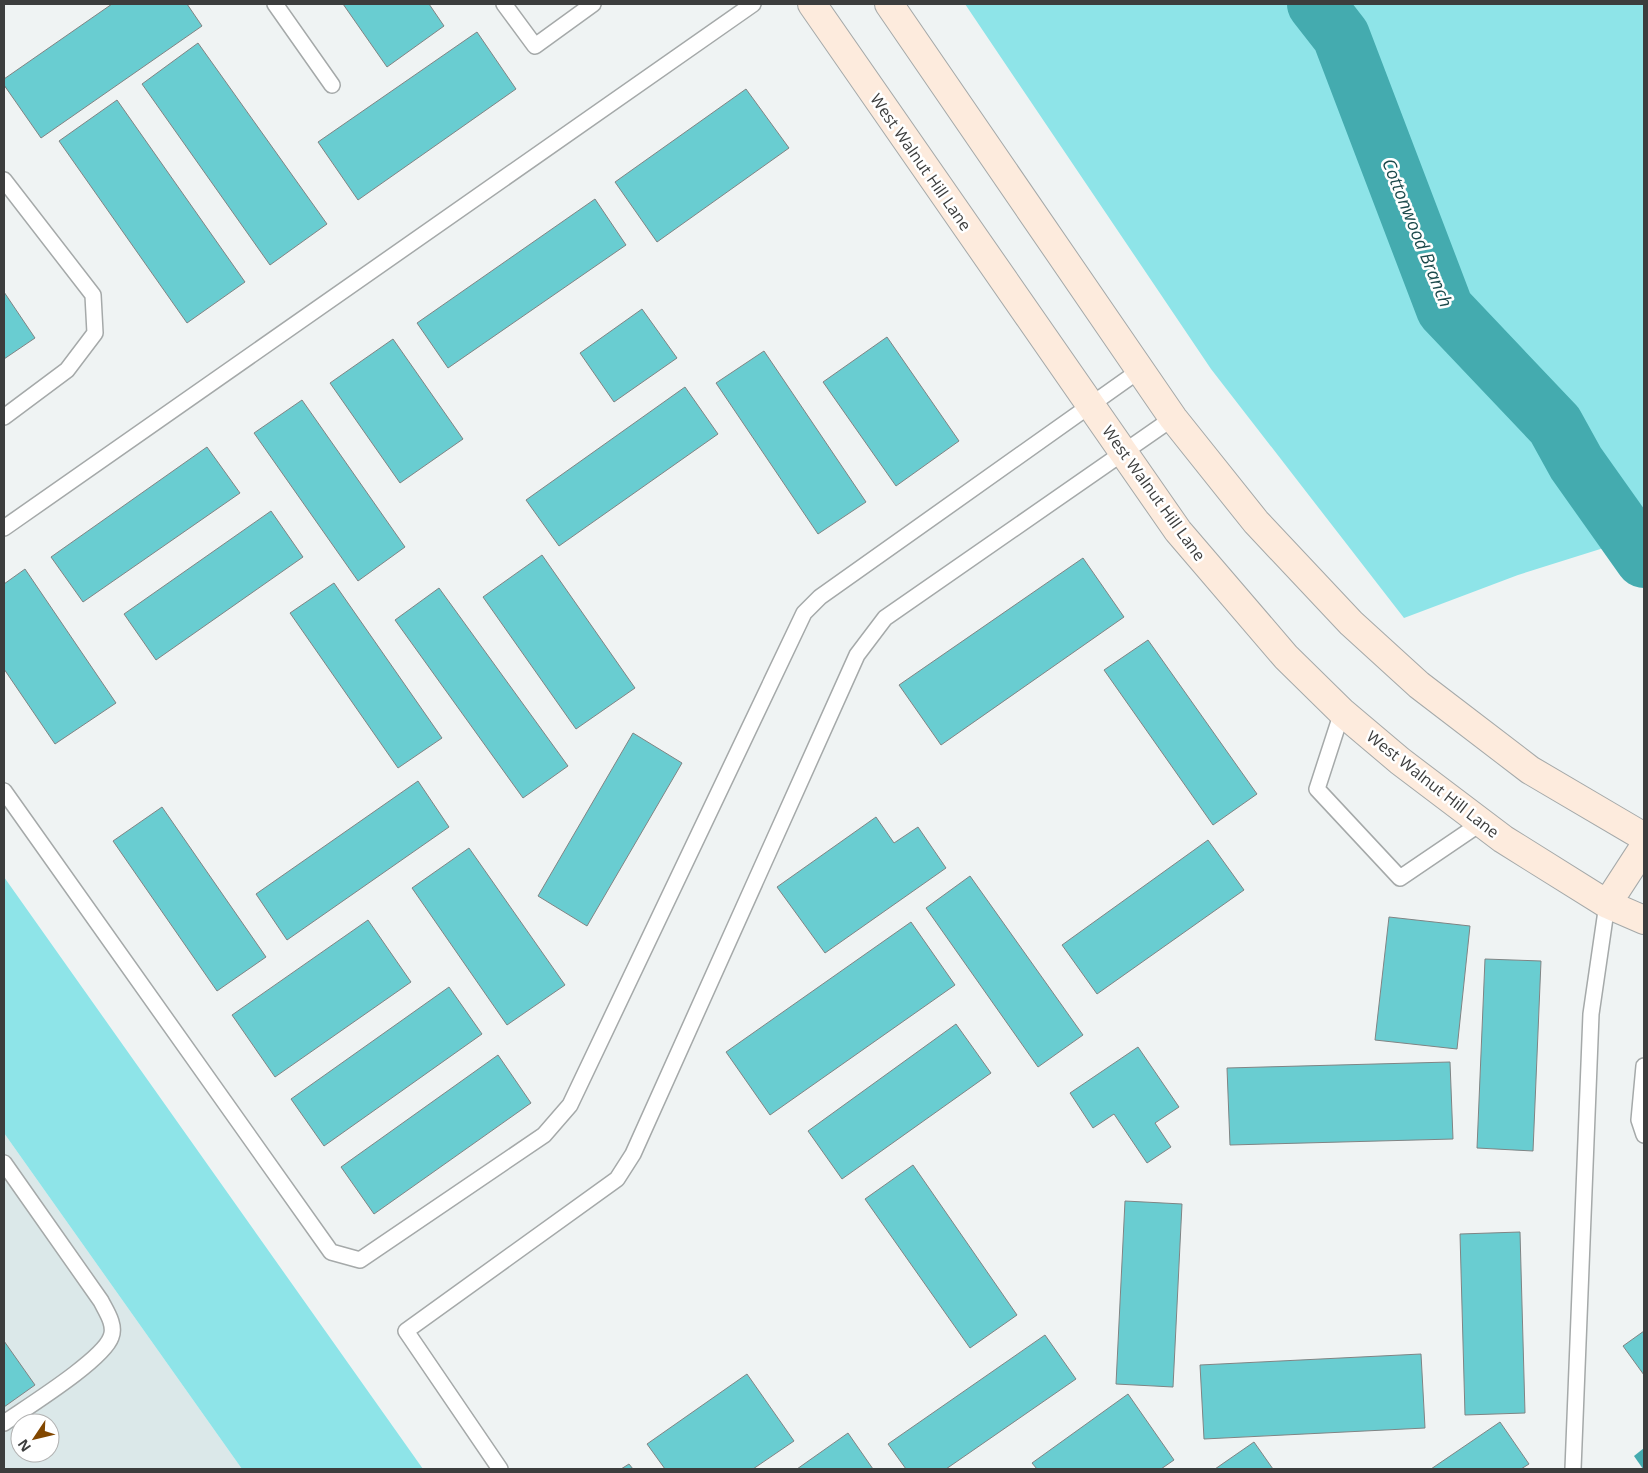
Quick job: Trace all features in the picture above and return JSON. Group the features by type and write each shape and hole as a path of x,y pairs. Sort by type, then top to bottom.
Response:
{"main road":[{"name":"West Walnut Hill Lane","path":"812,4 1178,531 1286,656 1342,712 1400,762 1481,823 1503,839 1607,904 1644,920"},
{"path":"889,4 1174,418 1256,522 1351,623 1419,685 1530,770 1644,837"},
{"path":"1607,904 1644,846"}],"lane":[{"path":"275,4 332,85"},
{"path":"504,4 535,46 593,4"},
{"path":"4,528 753,4"},
{"path":"4,180 93,295 95,334 67,370 4,417"},
{"path":"4,791 331,1252 360,1260 544,1135 570,1105 804,613 820,597 1140,370"},
{"path":"500,1469 406,1331 617,1179 633,1154 857,655 885,618 1174,418"},
{"path":"1342,712 1317,789 1400,878 1481,823"},
{"path":"1574,1469 1592,1014 1607,904"},
{"path":"1644,1066 1639,1120 1644,1135"},
{"path":"4,1163 101,1301 111,1322 112,1336 100,1354 4,1423"}],"shaded area":[{"path":"965,4 1644,4 1644,555 1629,540 1518,575 1404,618 1211,369"},
{"path":"4,877 423,1469 242,1469 4,1133"},
{"path":"4,1133 242,1469 4,1469"},
{"path":"1644,1448 1644,1469 1643,1469 1634,1456"}],"building":[{"path":"112,4 187,4 202,26 41,138 4,85 4,79"},
{"path":"343,4 429,4 444,26 387,67"},
{"path":"477,32 516,89 358,200 318,142"},
{"path":"198,43 327,224 270,265 142,84"},
{"path":"746,89 789,148 657,242 615,182"},
{"path":"117,100 245,282 187,323 59,141"},
{"path":"595,199 626,245 448,368 417,323"},
{"path":"4,292 35,338 4,359"},
{"path":"642,309 677,358 614,402 580,353"},
{"path":"887,337 959,441 896,486 823,382"},
{"path":"393,339 463,439 400,483 330,383"},
{"path":"764,351 866,502 818,534 716,383"},
{"path":"685,387 718,434 559,546 526,500"},
{"path":"302,400 405,547 358,581 254,433"},
{"path":"207,447 240,493 83,602 51,557"},
{"path":"271,511 303,557 156,660 124,614"},
{"path":"542,555 635,688 576,729 483,597"},
{"path":"1083,558 1124,617 941,745 899,685"},
{"path":"25,569 116,703 55,744 4,669 4,584"},
{"path":"334,583 442,738 398,768 290,613"},
{"path":"439,588 568,766 523,798 395,620"},
{"path":"1148,640 1257,794 1213,825 1104,670"},
{"path":"633,733 682,763 587,926 538,896"},
{"path":"418,781 449,827 287,940 256,894"},
{"path":"162,807 266,957 217,991 113,841"},
{"path":"876,817 894,843 918,827 946,868 825,953 777,887"},
{"path":"1208,840 1244,890 1097,994 1062,945"},
{"path":"469,848 565,985 507,1025 412,888"},
{"path":"970,876 1083,1035 1038,1067 926,908"},
{"path":"1389,917 1470,926 1457,1049 1375,1040"},
{"path":"368,920 411,982 275,1077 232,1015"},
{"path":"911,922 955,985 770,1115 726,1052"},
{"path":"1485,959 1541,961 1533,1151 1477,1148"},
{"path":"449,987 482,1034 324,1146 291,1099"},
{"path":"956,1024 991,1073 842,1179 808,1131"},
{"path":"1138,1047 1179,1107 1155,1123 1171,1147 1147,1163 1114,1114 1093,1128 1070,1093"},
{"path":"498,1055 531,1103 374,1214 341,1167"},
{"path":"1450,1062 1453,1139 1230,1145 1227,1068"},
{"path":"913,1165 1017,1315 970,1348 865,1199"},
{"path":"1125,1201 1182,1204 1173,1387 1116,1384"},
{"path":"1520,1232 1525,1413 1465,1415 1460,1234"},
{"path":"1644,1331 1644,1375 1623,1346"},
{"path":"1045,1335 1076,1379 946,1469 906,1469 888,1444"},
{"path":"4,1341 35,1385 4,1407"},
{"path":"1421,1354 1425,1428 1204,1439 1200,1365"},
{"path":"747,1374 794,1441 753,1469 665,1469 647,1444"},
{"path":"1128,1394 1174,1460 1161,1469 1037,1469 1032,1463"},
{"path":"1500,1422 1529,1464 1521,1469 1431,1469"},
{"path":"848,1433 873,1469 797,1469"},
{"path":"1254,1442 1273,1469 1215,1469"},
{"path":"629,1464 633,1469 621,1469"}],"waterway":[{"name":"Cottonwood Branch","path":"1316,4 1341,36 1445,309 1555,425 1576,463 1644,559"}]}
